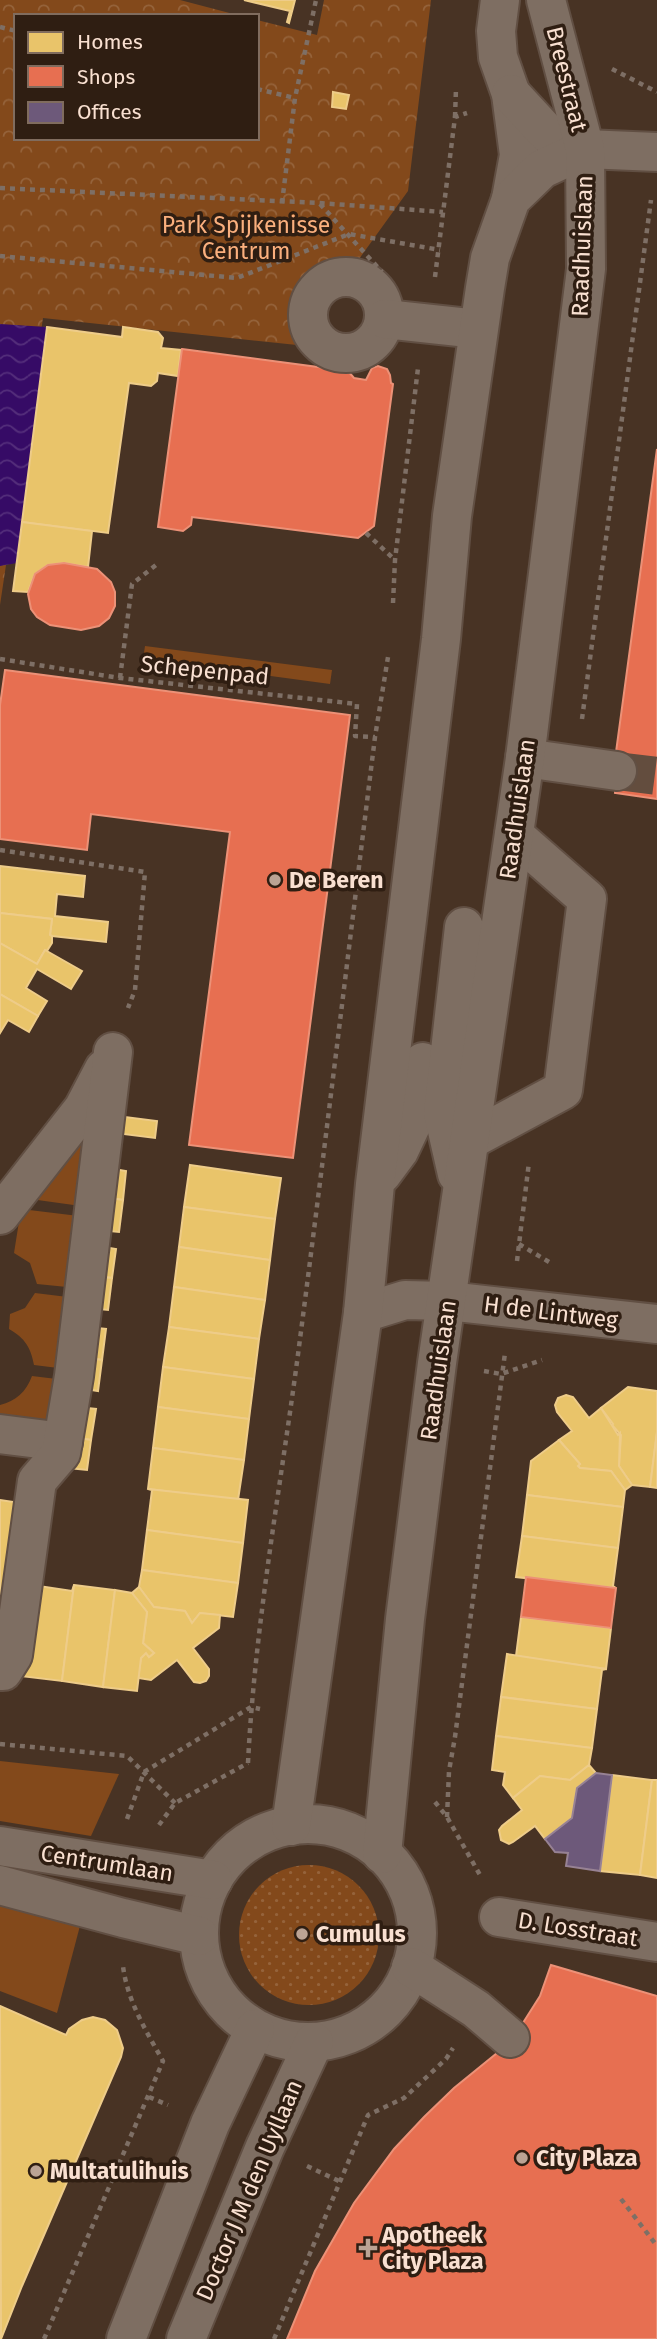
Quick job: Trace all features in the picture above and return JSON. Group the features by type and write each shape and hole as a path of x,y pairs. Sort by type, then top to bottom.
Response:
{"street":[{"name":"Breestraat","path":"500,0 496,31 498,57 511,94 519,155 512,199"},
{"name":"Breestraat","path":"546,0 585,149"},
{"name":"Breestraat","path":"511,94 548,134 585,149"},
{"path":"585,149 657,152"},
{"name":"Raadhuislaan","path":"291,1826 363,1313 375,1184 441,639 452,516 490,258 512,199 542,169 585,149 586,269 525,758 432,1403 393,1728 382,1854"},
{"path":"385,319 478,329"},
{"path":"525,758 617,771"},
{"path":"470,1140 563,1090 587,899 514,835"},
{"path":"375,1184 399,1151 417,1113 452,926 443,1113 463,1200"},
{"path":"0,1215 83,1108 113,1052"},
{"path":"1,1671 13,1655 37,1481 61,1453 63,1443 74,1376 113,1052"},
{"name":"H de Lintweg","path":"363,1313 404,1300 448,1301 657,1324"},
{"path":"0,1434 63,1443"},
{"path":"316,1825 340,1829 362,1839 382,1854 396,1869 414,1906 417,1927 411,1968 403,1987 374,2020 346,2035 314,2042 293,2041 255,2029 237,2016 221,1999 209,1980 199,1936 205,1897 227,1860 246,1844 268,1832 291,1826 316,1825"},
{"name":"Centrumlaan","path":"0,1846 213,1880"},
{"name":"Centrumlaan","path":"0,1885 199,1936"},
{"name":"D. Losstraat","path":"499,1917 657,1942"},
{"path":"411,1968 476,2009 510,2038"},
{"path":"126,2339 210,2124 255,2029"},
{"name":"Doctor J M den Uyllaan","path":"186,2339 259,2160 314,2042"}],"path":[{"path":"282,203 295,98 316,0"},
{"path":"259,89 295,98"},
{"path":"0,188 319,203 443,212"},
{"path":"577,764 651,197"},
{"path":"0,256 237,278 349,234 439,250"},
{"path":"366,533 395,560"},
{"path":"120,678 132,584 156,565"},
{"name":"Schepenpad","path":"0,659 120,678 357,704 355,736 375,737 251,1707"},
{"path":"0,850 145,872 135,990 113,1052"},
{"path":"125,1865 145,1772 251,1707 305,1717"},
{"path":"248,1763 251,1707"},
{"path":"393,1728 455,1737"},
{"path":"0,1744 127,1756 145,1772 175,1803 125,1865"},
{"path":"447,1817 475,1866 499,1917"},
{"path":"44,2339 163,2061 139,2019 125,1982 120,1936 123,1918"},
{"path":"274,2339 368,2115 404,2098 446,2059 476,2009"},
{"path":"621,2199 657,2246"}],"green space":[{"name":"Park Spijkenisse Centrum","path":"0,0 180,0 233,14 14,14 14,140 259,140 259,20 317,35 324,0 431,0 408,191 297,345 43,318 0,605"},
{"path":"145,646 332,670 330,684 143,659"},
{"path":"82,1123 88,1207 23,1198"},
{"path":"21,1209 87,1217 77,1288 37,1284 30,1263 14,1253"},
{"path":"35,1293 76,1298 66,1369 34,1365 26,1344 9,1329 10,1314 25,1308"},
{"path":"32,1376 65,1380 58,1433 0,1425 0,1405 20,1395"},
{"path":"0,1761 119,1774 91,1836 0,1821"},
{"path":"309,1865 336,1870 359,1885 374,1908 379,1935 374,1962 359,1985 336,2000 309,2005 282,2000 259,1985 244,1962 239,1935 244,1908 259,1885 282,1870"},
{"path":"0,1903 81,1922 57,2013 0,1991"}],"water":[{"path":"0,324 47,327 17,563 0,566"}],"building: Homes":[{"path":"244,0 295,0 289,23 290,11"},
{"path":"333,92 349,95 346,109 332,107"},
{"path":"47,327 122,337 123,327 158,332 163,338 161,348 181,350 178,376 158,373 157,381 151,386 129,383 108,533 22,522"},
{"path":"22,522 92,531 88,567 64,563 48,565 35,574 28,592 13,591"},
{"path":"0,866 85,876 83,897 57,894 55,916 108,922 106,942 52,936 52,919 0,913"},
{"path":"0,913 52,919 52,943 37,964 0,943"},
{"path":"0,943 37,964 45,950 82,971 71,989 37,969 26,988 47,1001 38,1016 0,994"},
{"path":"0,994 38,1016 29,1032 8,1020 0,1033"},
{"path":"117,1116 157,1121 155,1138 115,1133"},
{"path":"190,1165 281,1178 275,1219 184,1207"},
{"path":"108,1168 126,1171 123,1200 104,1197"},
{"path":"104,1197 123,1200 119,1232 100,1230"},
{"path":"184,1207 275,1219 270,1260 179,1247"},
{"path":"98,1246 116,1249 112,1278 94,1276"},
{"path":"179,1247 270,1260 265,1300 174,1287"},
{"path":"94,1276 112,1278 108,1310 90,1308"},
{"path":"174,1287 265,1300 259,1339 169,1327"},
{"path":"87,1327 106,1329 102,1360 84,1357"},
{"path":"169,1327 259,1339 254,1379 163,1367"},
{"path":"84,1357 102,1360 98,1391 79,1388"},
{"path":"163,1367 254,1379 249,1419 158,1407"},
{"path":"628,1387 657,1391 657,1432 650,1487 632,1485 619,1466 621,1435 601,1408"},
{"path":"566,1395 573,1397 589,1418 601,1408 618,1435 620,1433 619,1466 632,1485 625,1490 611,1471 580,1468 580,1464 559,1440 572,1431 557,1412 555,1405 558,1398"},
{"path":"77,1407 96,1409 91,1440 73,1437"},
{"path":"158,1407 249,1419 244,1460 153,1448"},
{"path":"657,1432 657,1488 650,1487"},
{"path":"73,1437 91,1440 87,1470 69,1468"},
{"path":"559,1440 580,1464 580,1468 611,1471 625,1490 623,1507 527,1495 531,1461"},
{"path":"153,1448 244,1460 238,1500 148,1489"},
{"path":"148,1489 248,1500 243,1543 147,1530 152,1490"},
{"path":"527,1495 623,1507 618,1548 522,1536"},
{"path":"0,1500 27,1504 0,1613"},
{"path":"147,1530 243,1543 238,1583 142,1570"},
{"path":"522,1536 618,1548 613,1586 616,1588 516,1577"},
{"path":"142,1570 238,1583 233,1617 200,1613 192,1623 185,1611 154,1607 139,1587"},
{"path":"32,1585 72,1591 74,1585 62,1681 20,1676"},
{"path":"74,1585 115,1590 103,1687 62,1681"},
{"path":"139,1587 154,1607 185,1611 192,1623 200,1613 220,1615 219,1628 193,1648 209,1669 206,1681 194,1682 177,1660 151,1680 138,1678 141,1658 146,1653 149,1657 154,1653 143,1643 147,1612 132,1593"},
{"path":"115,1590 132,1593 147,1612 143,1643 154,1653 149,1657 146,1653 141,1658 137,1691 103,1687"},
{"path":"521,1617 611,1628 606,1669 516,1656"},
{"path":"507,1654 606,1669 602,1670 597,1709 501,1697"},
{"path":"501,1697 597,1709 592,1748 496,1736"},
{"path":"496,1736 592,1748 589,1765 570,1780 540,1776 513,1798 503,1785 505,1772 492,1770"},
{"path":"589,1765 596,1773 577,1788 572,1818 545,1839 535,1826 509,1844 501,1840 499,1830 522,1810 513,1798 540,1776 570,1780"},
{"path":"612,1775 652,1780 640,1875 600,1871"},
{"path":"652,1780 657,1780 657,1878 640,1875"},
{"name":"Multatulihuis","path":"0,2006 66,2035 69,2029 82,2020 93,2017 105,2020 117,2030 123,2048 1,2339"}],"building: Shops":[{"path":"182,349 348,371 354,378 366,380 372,368 378,366 387,369 393,384 374,526 358,538 192,517 191,525 183,531 158,527"},
{"path":"657,449 657,799 615,793 619,753 616,752"},
{"path":"64,563 97,569 111,582 115,592 115,606 109,618 99,626 81,630 50,625 37,617 31,609 28,594 35,574 48,565"},
{"path":"5,670 350,715 293,1158 189,1145 230,832 91,814 87,850 0,839 0,705"},
{"path":"526,1577 616,1588 611,1628 521,1617"},
{"name":"City Plaza","path":"551,1965 657,1996 657,2339 287,2339 315,2271 354,2203 394,2149 424,2117 497,2053 521,2026 540,1996"}],"building: Offices":[{"path":"596,1773 612,1775 600,1871 566,1866 568,1853 555,1852 545,1839 572,1818 577,1788"}],"tunnel":[{"path":"617,771 657,776"}],"place":[{"name":"De Beren","path":"275,880"},
{"name":"Cumulus","path":"302,1934"},
{"name":"City Plaza","path":"522,2158"},
{"name":"Multatulihuis","path":"36,2171"},
{"name":"Apotheek City Plaza","path":"368,2248"}]}
